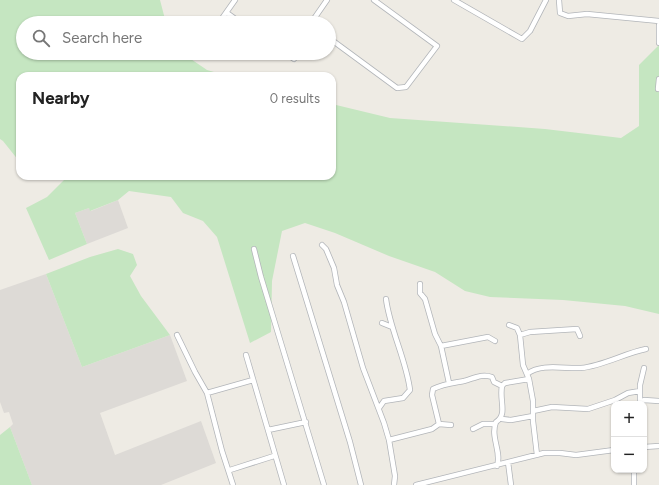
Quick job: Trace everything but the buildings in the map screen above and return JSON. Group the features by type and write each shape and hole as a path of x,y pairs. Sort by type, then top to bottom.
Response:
{"street":[{"path":"224,16 235,0"},
{"path":"316,16 327,0"},
{"path":"336,43 396,88 406,87 437,46 380,2 374,0"},
{"path":"455,0 522,39 530,31 546,0"},
{"path":"559,0 560,13 564,15 587,14 659,21"},
{"path":"227,13 231,16"},
{"path":"659,26 659,43"},
{"path":"658,89 659,79"},
{"path":"322,245 326,249 334,268 337,285 344,302 363,368 390,440 395,476 394,485"},
{"path":"254,249 260,277 306,422 324,485"},
{"path":"293,256 350,442 361,485"},
{"path":"420,284 420,292 425,299 435,334 441,346 449,383"},
{"path":"379,408 384,401 403,398 410,390 402,353 392,326 386,299"},
{"path":"382,323 392,326"},
{"path":"509,325 517,328 520,335 523,365 529,379 533,401 537,455"},
{"path":"520,335 530,332 577,329 580,336"},
{"path":"177,335 195,372 207,392 222,451 230,470 233,485"},
{"path":"441,346 488,337 495,341"},
{"path":"527,374 533,370 585,367 646,349"},
{"path":"246,355 274,456 284,485"},
{"path":"640,401 640,391 644,368"},
{"path":"440,424 432,391 433,389 449,383 485,375 492,377 494,382 502,386"},
{"path":"502,419 503,415 500,398 502,386 505,383 529,379"},
{"path":"207,392 253,380"},
{"path":"473,429 483,424 495,424 502,419 511,420 533,413 561,407 588,409 618,399 628,393 640,391"},
{"path":"643,401 659,401"},
{"path":"268,430 306,422"},
{"path":"390,440 432,429 440,424 451,425"},
{"path":"495,424 494,436 498,460 497,466"},
{"path":"647,447 659,446"},
{"path":"416,485 537,455 560,453 576,455 611,450"},
{"path":"230,470 274,456"},
{"path":"508,462 511,485"},
{"path":"634,473 634,485"}],"shaded area":[{"path":"118,200 128,228 87,244 75,213 89,208 91,211"},
{"path":"46,274 82,367 170,335 187,381 100,413 115,455 201,421 216,463 161,485 32,485 10,427 13,424 9,412 4,413 0,402 0,290"}],"green space":[{"path":"0,0 160,0 164,16 16,16 16,60 192,60 207,70 214,72 16,72 16,157 0,139"},
{"path":"659,45 659,314 625,306 563,300 490,297 465,291 435,272 389,256 335,233 305,223 282,231 272,281 271,332 250,343 217,237 203,221 183,213 171,197 129,191 118,200 90,211 89,208 75,213 87,244 49,260 26,208 47,197 64,180 336,180 336,105 390,118 545,129 621,138 639,126 639,65"},
{"path":"118,249 133,254 137,265 130,276 141,296 170,335 82,367 46,274 90,257"},
{"path":"10,427 32,485 0,485 0,435"}]}
